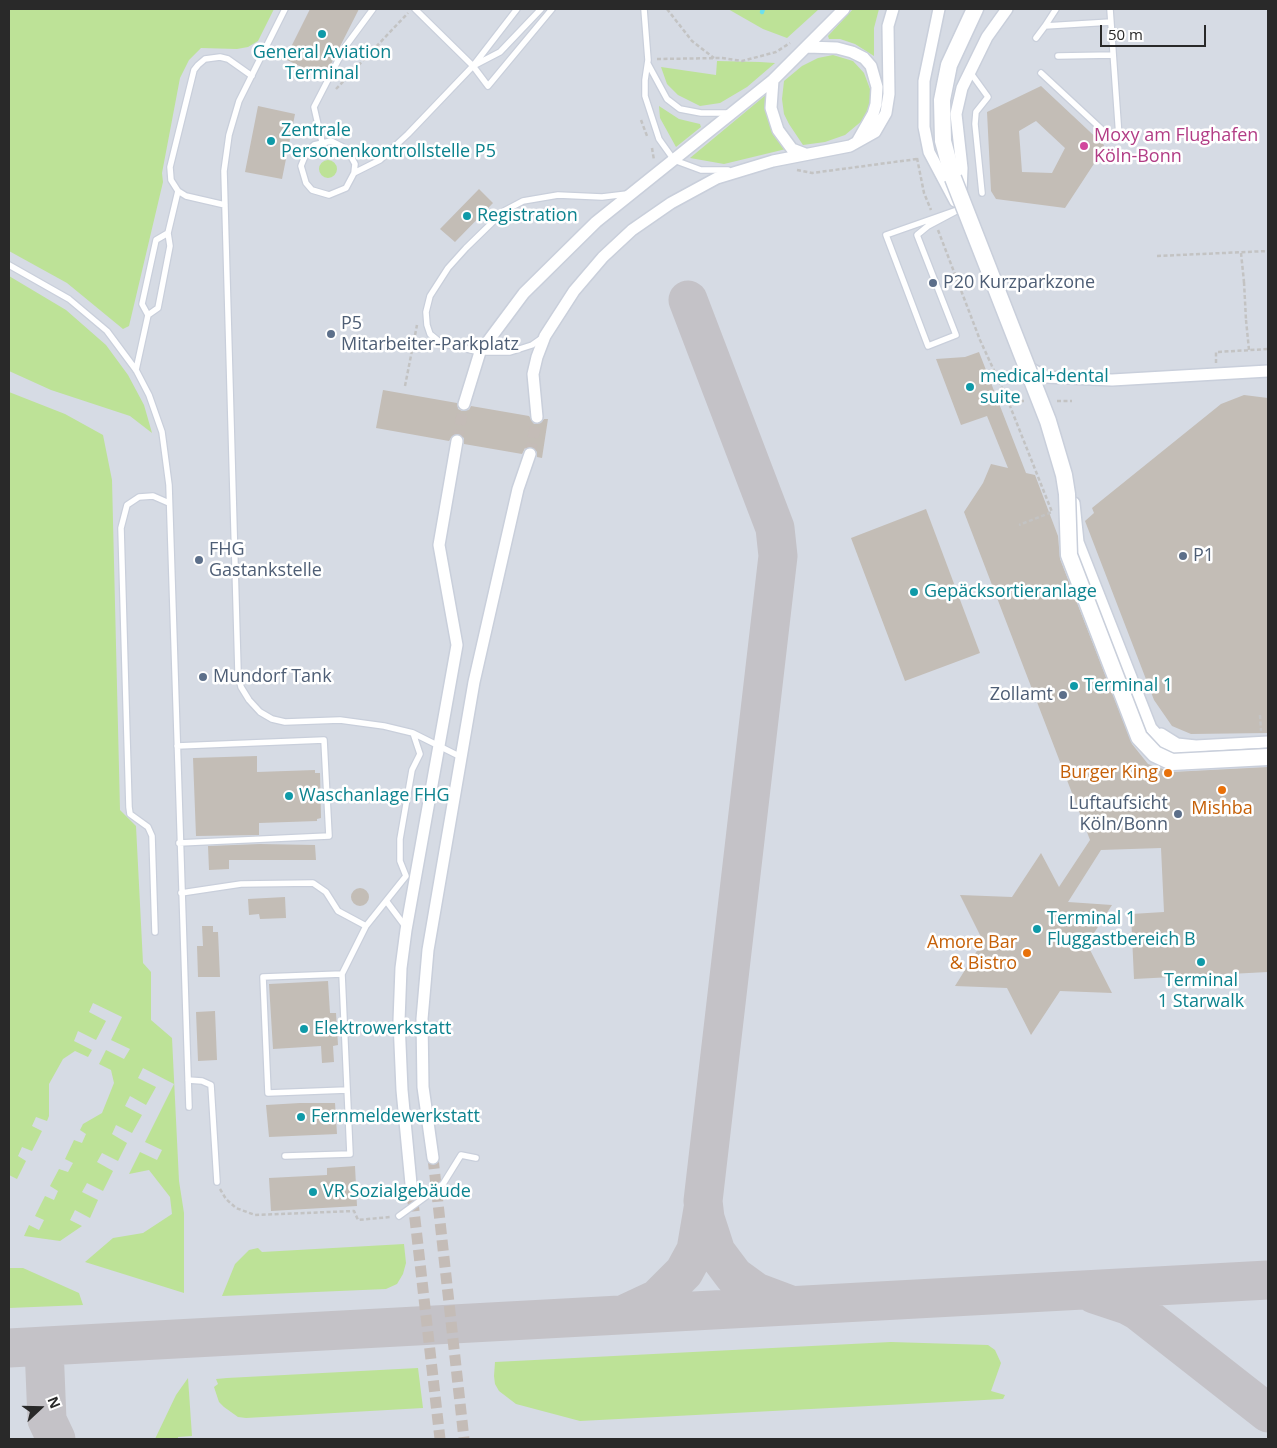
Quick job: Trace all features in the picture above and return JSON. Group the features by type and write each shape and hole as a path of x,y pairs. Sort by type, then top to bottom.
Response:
{"street":[{"path":"464,404 480,352 524,293 596,222 773,80 844,9"},
{"path":"537,417 533,374 545,336 574,290 603,257 632,230 691,191 735,170 856,144 875,132 886,113 890,76 888,26 892,9"},
{"path":"939,9 924,81 924,127 929,152 960,209 1018,362 1051,428 1072,480 1078,542 1151,728 1171,750 1186,753 1268,750"},
{"path":"975,9 952,56 943,90 941,120 945,152 960,196 1048,421 1064,475 1067,494 1069,555 1090,612 1139,737 1154,754 1172,762 1268,757"},
{"path":"960,209 962,168 956,114 962,88 987,37 1007,9"},
{"path":"807,47 837,48 852,52 864,58 871,66 877,87 876,104 873,114 856,144"},
{"path":"773,80 772,108 778,130 792,149 809,154"},
{"path":"1018,362 1046,376 1104,379 1268,371"},
{"path":"411,1184 402,1090 399,1021 402,950 457,645 439,545 457,441"},
{"path":"433,1158 423,1087 422,1019 428,950 461,757 503,550 518,489 530,454"},
{"path":"1151,728 1177,744 1196,746 1268,742"}],"lane":[{"path":"285,9 239,101 229,135 224,171 238,672 241,687 260,712 272,719 285,722 340,720 384,726 413,733 438,748 461,757"},
{"path":"322,142 314,107 345,47 373,9"},
{"path":"414,9 473,66 488,86 552,9"},
{"path":"354,173 380,160 473,66 517,9"},
{"path":"473,66 500,52 541,9"},
{"path":"644,9 648,62 645,96 659,139 674,160 701,170 735,170"},
{"path":"1036,38 1056,9"},
{"path":"1041,73 1111,138 1119,137 1110,9"},
{"path":"1044,26 1111,22"},
{"path":"1058,56 1113,55"},
{"path":"225,205 186,196 178,191 171,180 170,167 194,70 205,60 220,57 228,59 252,76"},
{"path":"648,62 667,99 680,109 701,113 731,113"},
{"path":"970,72 988,97 976,112 975,124 982,193"},
{"path":"322,142 339,144 346,149 354,164 354,173 346,188 330,195 312,190 306,183 301,166 308,151 322,142"},
{"path":"148,315 158,308 170,246 168,233 178,191"},
{"path":"545,336 532,345 510,352 480,352 441,343 430,334 427,325 426,312 430,296 448,268 504,211 524,201 558,196 618,196 636,191"},
{"path":"960,209 928,226 917,235 956,336 928,346 886,235 960,209"},
{"path":"136,370 148,315 142,304 156,240 168,233"},
{"path":"9,265 77,305 107,330 136,370 149,395 162,432 169,503 188,1107"},
{"path":"155,932 152,836 148,827 130,814 129,807 121,528 127,505 139,497 153,496 169,503"},
{"path":"285,1156 350,1154 342,974 366,926 406,876 400,861 400,839 412,770 420,754 413,733"},
{"path":"176,746 324,740 329,836 179,843"},
{"path":"181,893 241,884 313,882 326,892 338,912 366,926"},
{"path":"387,902 402,920 406,930"},
{"path":"342,974 263,977 268,1093 347,1090"},
{"path":"188,1080 202,1081 211,1085 216,1182"},
{"path":"399,1216 443,1184 461,1155 476,1158"}],"path":[{"path":"332,93 414,9"},
{"path":"667,9 692,41 714,58"},
{"path":"386,36 390,40"},
{"path":"648,62 714,58 742,61 776,52 792,42"},
{"path":"361,62 367,66"},
{"path":"338,87 343,90"},
{"path":"640,113 643,129 654,151 654,162 650,166"},
{"path":"896,162 917,159"},
{"path":"1157,256 1268,251"},
{"path":"1241,252 1249,350"},
{"path":"405,386 417,323"},
{"path":"1216,352 1268,349"},
{"path":"1008,401 1052,512 1018,525"},
{"path":"216,1182 231,1204 242,1211 255,1215 354,1210 358,1220 399,1216"}],"shaded area":[{"path":"9,9 1268,9 1268,1439 9,1439"}],"green space":[{"path":"9,9 274,9 258,41 248,47 237,49 201,48 189,60 180,78 162,173 163,182 129,326 123,329 67,283 9,251"},
{"path":"728,9 819,9 787,38 763,29"},
{"path":"853,9 879,9 874,28 874,56 855,44 840,39 829,39 828,36"},
{"path":"833,55 853,61 864,73 870,89 870,107 863,120 845,135 825,142 803,145 784,114 782,99 784,81 802,66 818,58"},
{"path":"717,61 775,63 747,87 720,103 700,106 678,95 667,84 661,67 716,75"},
{"path":"767,94 786,149 724,164 690,158"},
{"path":"659,106 679,119 700,124 701,127 676,147 660,118"},
{"path":"328,160 334,163 337,169 334,175 328,178 322,175 319,169 322,163"},
{"path":"9,276 66,310 106,345 128,375 144,405 152,433 130,416 51,390 9,371"},
{"path":"9,392 65,414 103,435 112,480 120,810 136,826 143,963 151,972 151,1020 172,1038 179,1181 184,1213 184,1293 85,1262 113,1238 143,1233 172,1214 170,1197 149,1170 129,1174 140,1152 157,1160 162,1150 145,1142 174,1084 143,1068 138,1078 156,1087 146,1105 130,1096 125,1106 142,1115 132,1133 116,1125 112,1134 127,1143 118,1161 102,1153 97,1162 113,1171 103,1191 87,1183 82,1192 98,1200 90,1218 75,1210 70,1220 82,1226 60,1241 24,1236 29,1225 39,1230 44,1220 35,1216 45,1196 54,1200 58,1191 50,1186 59,1169 68,1172 73,1163 65,1159 74,1140 82,1143 86,1134 80,1130 83,1124 102,1113 114,1083 111,1070 99,1064 106,1050 124,1059 130,1049 111,1040 122,1017 93,1003 89,1012 106,1021 96,1040 78,1031 74,1041 92,1050 88,1057 75,1051 63,1059 49,1084 49,1116 47,1121 36,1117 32,1126 42,1131 32,1151 22,1147 18,1156 26,1161 17,1179 9,1175"},
{"path":"404,1244 406,1263 403,1274 397,1284 386,1289 222,1296 235,1264 249,1250 258,1248 262,1252"},
{"path":"9,1268 23,1268 79,1293 83,1305 9,1308"},
{"path":"891,1342 988,1345 995,1350 1001,1363 991,1391 1005,1395 1003,1399 580,1421 516,1404 499,1391 495,1384 494,1376 495,1362"},
{"path":"418,1368 423,1408 246,1418 238,1417 224,1407 219,1402 214,1387 218,1384 216,1379"},
{"path":"188,1378 192,1436 178,1437 178,1439 155,1439 176,1395"}],"building":[{"name":"General Aviation Terminal","path":"310,9 359,9 324,78 285,59"},
{"name":"Moxy am Flughafen Köln-Bonn","path":"1041,86 1104,145 1103,150 1065,208 996,199 991,191 987,112","holes":["1036,121 1065,148 1052,173 1022,172 1019,131"]},
{"name":"Zentrale Personenkontrollstelle P5","path":"258,106 295,114 282,179 245,172"},
{"name":"Registration","path":"479,189 493,203 455,242 440,229"},
{"name":"Terminal 1","path":"979,352 1026,473 1035,475 1058,536 1060,559 1132,744 1148,764 1172,772 1268,767 1268,972 1134,979 1131,914 1164,912 1161,848 1101,850 1068,902 1112,905 1087,944 1112,993 1060,991 1031,1035 1007,988 955,986 983,941 960,895 1012,897 1041,853 1059,887 1090,840 964,512 983,483 991,464 1008,468 987,416 961,425 936,359 965,357"},
{"path":"383,390 457,403 458,409 462,411 469,410 471,406 529,416 534,424 548,419 542,458 537,457 537,452 532,447 525,448 522,454 464,444 464,438 459,434 452,436 449,441 376,428"},
{"name":"P1","path":"1244,395 1268,398 1268,733 1191,734 1172,726 1154,700 1085,521 1094,513 1092,508 1221,404"},
{"name":"Gepäcksortieranlage","path":"926,509 980,653 905,681 851,538"},
{"path":"257,756 257,772 315,770 315,773 320,773 321,818 317,819 317,821 259,823 259,835 196,836 193,758"},
{"path":"260,844 315,845 316,860 229,860 229,869 209,870 208,846"},
{"path":"360,888 366,891 369,897 366,903 360,906 354,903 351,897 354,891"},
{"path":"285,897 286,918 260,919 259,914 249,915 248,899"},
{"path":"202,926 213,926 213,932 218,932 220,977 198,977 197,946 203,946"},
{"name":"Elektrowerkstatt","path":"328,981 330,1013 336,1013 338,1045 333,1046 334,1062 322,1063 321,1046 273,1049 269,984"},
{"path":"215,1011 217,1060 198,1061 196,1012"},
{"name":"Fernmeldewerkstatt","path":"335,1103 337,1134 269,1137 266,1105"},
{"name":"VR Sozialgebäude","path":"355,1166 357,1206 271,1211 269,1178 327,1175 327,1168"}],"taxiway":[{"path":"688,300 775,528 778,556 703,1201 705,1218 716,1252 734,1276 756,1292 788,1304"},
{"path":"627,1313 657,1299 684,1272 696,1250 703,1209"},
{"path":"9,1348 1268,1280"},
{"path":"1094,1294 1127,1305 1138,1311 1268,1413"},
{"path":"44,1347 47,1420 56,1439"}],"tunnel":[{"path":"457,441 464,404"},
{"path":"530,454 537,417"},
{"path":"433,1158 464,1439"},
{"path":"411,1184 440,1439"}],"place":[{"name":"General Aviation Terminal","path":"322,34"},
{"name":"Zentrale Personenkontrollstelle P5","path":"271,141"},
{"name":"Moxy am Flughafen Köln-Bonn","path":"1084,146"},
{"name":"Registration","path":"467,216"},
{"name":"P20 Kurzparkzone","path":"933,283"},
{"name":"P5 Mitarbeiter-Parkplatz","path":"331,334"},
{"name":"medical+dental suite","path":"970,387"},
{"name":"P1","path":"1183,556"},
{"name":"FHG Gastankstelle","path":"199,560"},
{"name":"Gepäcksortieranlage","path":"914,592"},
{"name":"Mundorf Tank","path":"203,677"},
{"name":"Terminal 1","path":"1074,686"},
{"name":"Zollamt","path":"1063,695"},
{"name":"Burger King","path":"1168,773"},
{"name":"Mishba","path":"1222,790"},
{"name":"Waschanlage FHG","path":"289,796"},
{"name":"Luftaufsicht Köln/Bonn","path":"1178,814"},
{"name":"Terminal 1 Fluggastbereich B","path":"1037,929"},
{"name":"Amore Bar & Bistro","path":"1027,953"},
{"name":"Terminal 1 Starwalk","path":"1201,962"},
{"name":"Elektrowerkstatt","path":"304,1029"},
{"name":"Fernmeldewerkstatt","path":"301,1117"},
{"name":"VR Sozialgebäude","path":"313,1192"}]}
